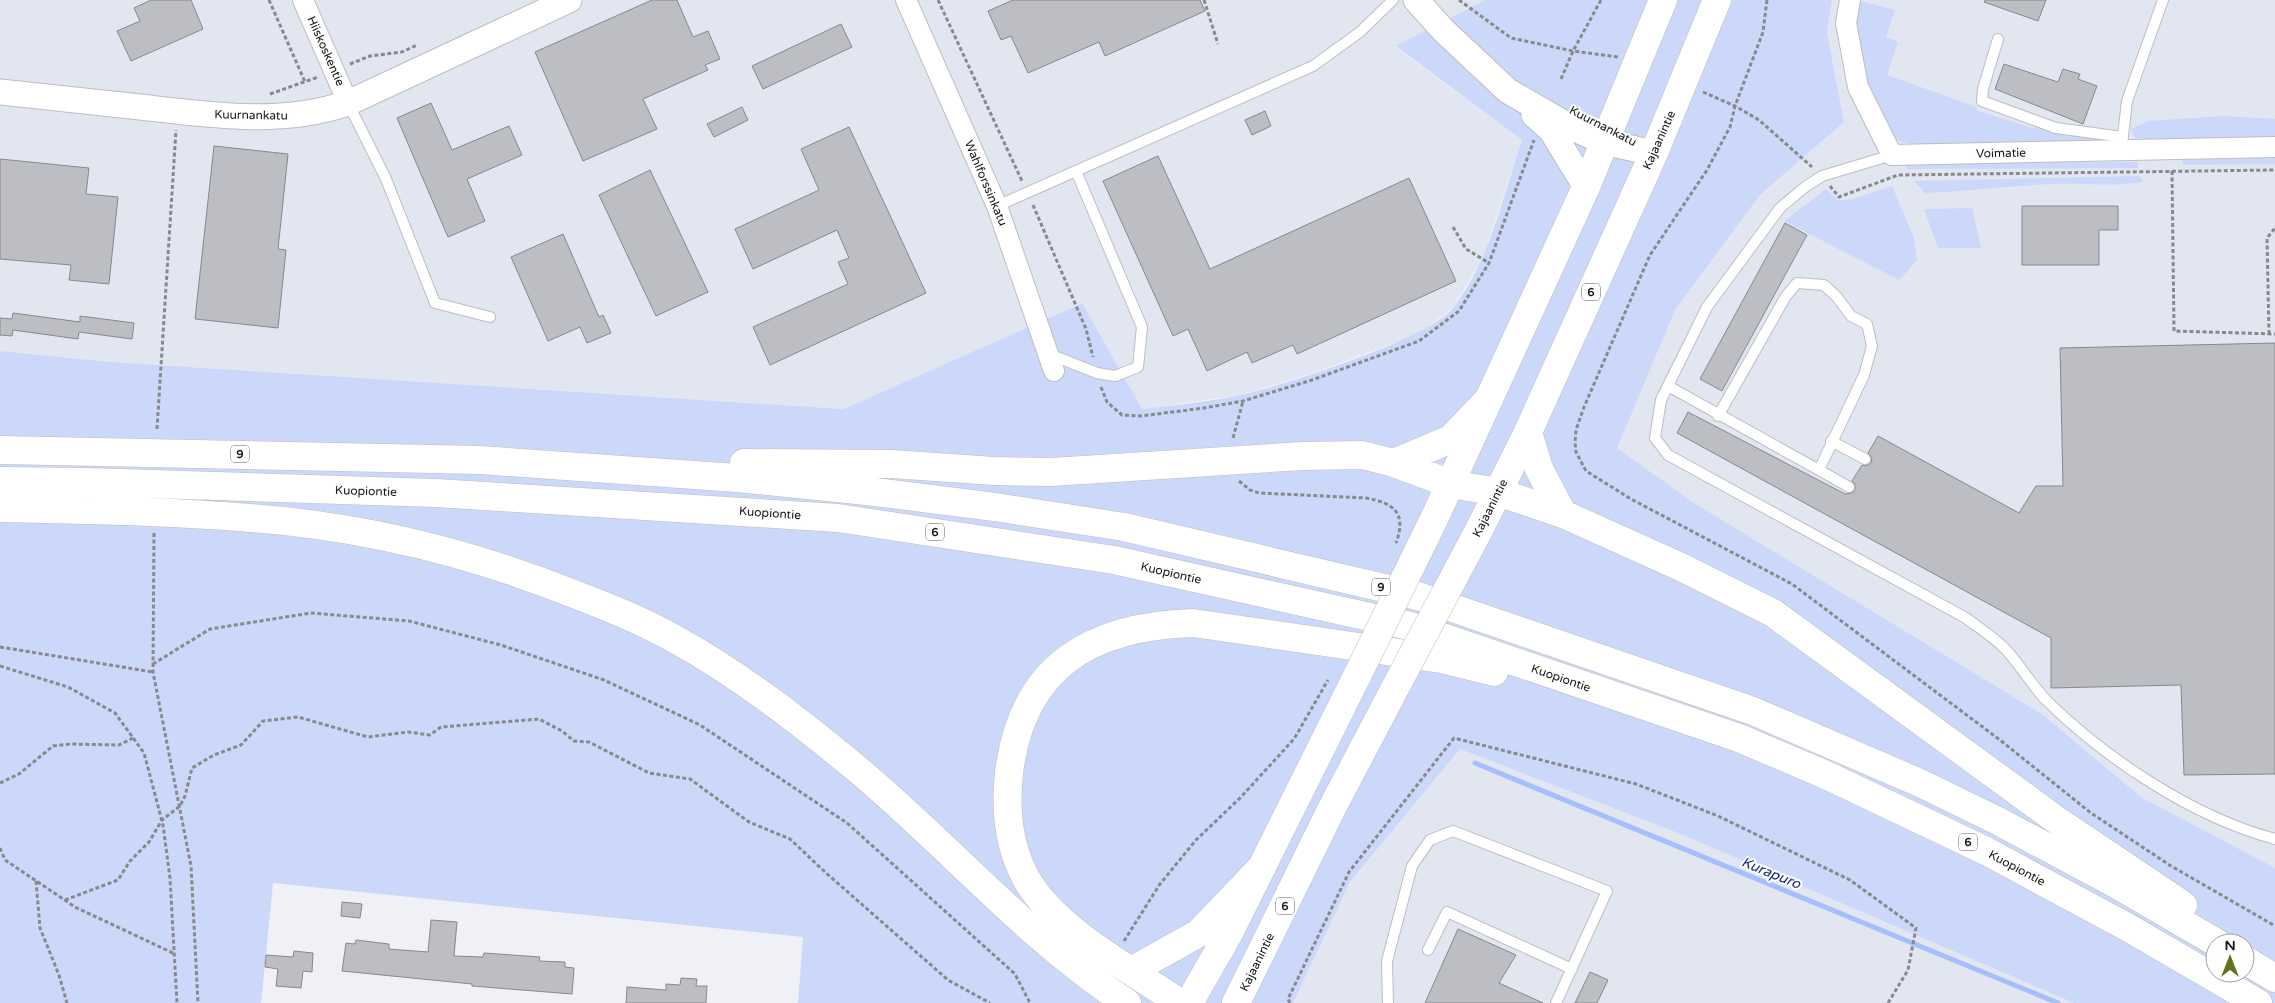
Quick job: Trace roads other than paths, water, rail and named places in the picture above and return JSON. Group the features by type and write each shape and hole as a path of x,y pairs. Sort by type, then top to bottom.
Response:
{"highway":[{"path":"1188,1003 1229,933 1451,484 1586,187 1663,0"},
{"name":"Kajaanintie","path":"1236,1003 1332,808 1479,530 1528,432 1654,153 1717,0"},
{"path":"1394,463 1451,439 1488,399"},
{"path":"1528,432 1539,469 1563,514"},
{"name":"9","path":"0,450 480,460 737,478 867,491 995,507 1124,527 1418,596 1753,711 1838,747 1996,820 2114,883 2205,936"},
{"path":"480,460 892,464 994,471 1051,472 1303,456 1362,455 1394,463 1451,484 1498,492 1563,514 1681,567 1773,613 2055,819 2128,866 2201,917 2216,933"},
{"name":"Kuopiontie","path":"0,482 88,482 436,493 838,518 994,540 1114,560 1410,626 1663,714 1739,738 1826,775 1986,851 2127,927 2258,1003"},
{"path":"0,508 250,518 322,526 400,540 486,563 532,577 628,614 674,638 753,687 851,764 906,811 996,897 1094,982 1127,1003"},
{"name":"6","path":"1180,1003 1094,948 1051,909 1027,880 1014,850 1007,795 1014,741 1022,717 1032,697 1046,679 1089,644 1122,632 1159,624 1193,623 1228,627 1441,659 1663,714"},
{"path":"1131,971 1199,933 1262,867"},
{"path":"2255,966 2275,978"}],"street":[{"name":"Hiiskoskentie","path":"303,0 348,103"},
{"name":"Kuurnankatu","path":"0,92 177,112 264,118 322,112 348,103 568,0"},
{"name":"Wahlforssinkatu","path":"906,0 997,206 1051,363"},
{"name":"Kuurnankatu","path":"1416,0 1443,30 1508,91 1567,125 1607,135 1654,153"},
{"path":"1850,0 1846,23 1858,87 1892,155"},
{"name":"Kuurnankatu","path":"1466,51 1607,135"},
{"path":"1508,91 1551,130 1586,187"},
{"name":"Voimatie","path":"1892,155 2122,144 2275,147"}],"lane":[{"path":"997,206 1313,66 1360,32 1393,0"},
{"path":"1998,39 1982,89 1982,101 2056,128 2122,144 2127,101 2163,0"},
{"path":"348,103 386,179 435,302 490,317"},
{"path":"1892,155 1822,176 1805,187 1780,208 1708,307 1661,400 1655,438 1668,455 1966,618 2006,650 2044,698 2089,739 2173,796 2249,832 2275,839"},
{"path":"1051,363 1115,376 1138,367 1142,327 1076,171"},
{"path":"1718,416 1786,296 1796,283 1824,285 1837,297 1851,316 1867,324 1872,346 1864,374 1818,470"},
{"path":"1668,386 1718,416 1849,487"},
{"path":"1831,441 1865,459"},
{"path":"1388,1003 1387,961 1412,866 1430,840 1453,832 1607,891 1556,1003"},
{"path":"1428,950 1447,912 1572,969"}],"waterway":[{"name":"Kurapuro","path":"1475,763 2058,1003"}]}
